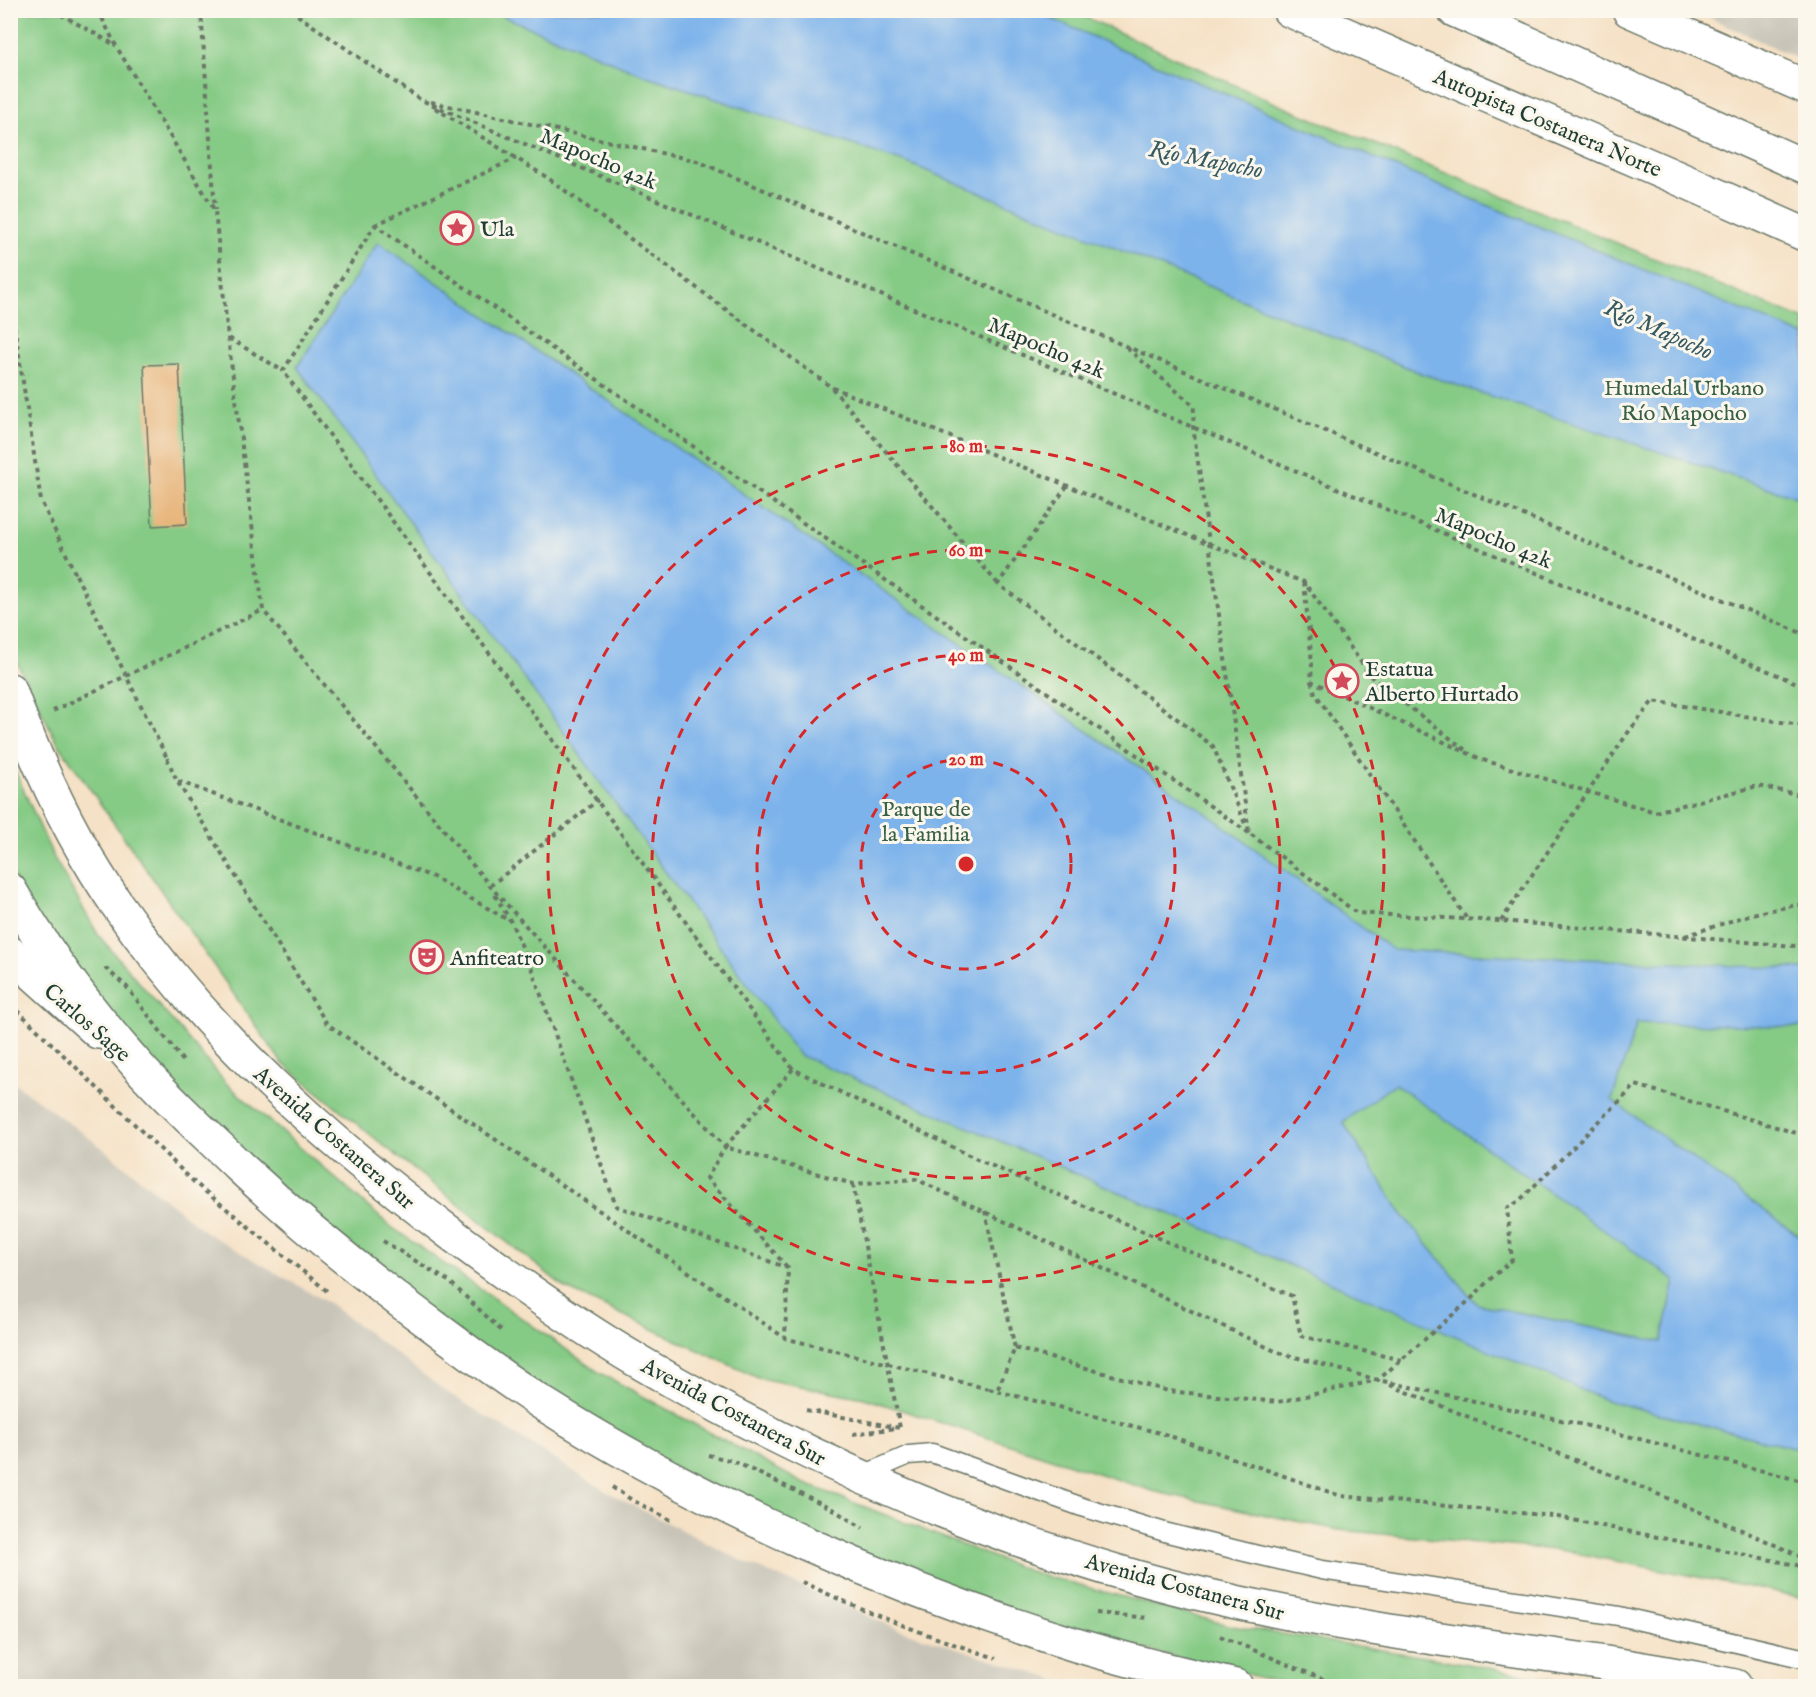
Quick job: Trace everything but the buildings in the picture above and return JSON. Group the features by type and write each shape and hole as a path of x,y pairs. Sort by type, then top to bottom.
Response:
{"main road":[{"name":"Autopista Costanera Norte","path":"1289,10 1806,235"},
{"path":"1454,10 1806,167"},
{"path":"1629,10 1806,87"},
{"name":"Avenida Costanera Sur","path":"10,690 47,780 79,842 114,901 148,948 192,1001 248,1061 361,1164 418,1210 554,1308 633,1358 787,1442 861,1476 962,1518 1048,1549 1135,1576 1295,1615 1629,1666 1735,1686"},
{"path":"10,890 51,955 81,996 139,1067 188,1118 288,1212 341,1257 474,1356 543,1403 705,1494 802,1541 882,1576 958,1605 1078,1645 1236,1686"},
{"name":"Carlos Sage","path":"10,953 139,1067"}],"lane":[{"path":"861,1476 909,1455 932,1453 1082,1507 1168,1533 1245,1552 1322,1570 1619,1616 1806,1659"}],"path":[{"path":"53,10 116,46"},
{"path":"98,10 116,46 215,211"},
{"path":"201,10 215,211 228,338 263,610 490,886 725,1147 854,1184 916,1179 1277,1352 1378,1380 1593,1427 1806,1482"},
{"name":"Mapocho 42k","path":"290,10 422,100 1806,687"},
{"path":"422,100 548,177 831,387 998,584 1213,746 1249,832"},
{"path":"422,100 697,161 1806,635"},
{"path":"10,157 14,162 13,316 41,501 177,781 327,1024 785,1338 1164,1434 1341,1496 1552,1516 1806,1567"},
{"path":"283,371 375,225 517,158"},
{"path":"375,225 1249,832 1357,913 1501,921 1806,947"},
{"path":"228,338 283,371 793,1069 981,1161 1292,1296 1301,1335 1401,1360"},
{"path":"1124,345 1194,406 1193,426 1249,832"},
{"path":"831,387 1066,486 1304,582 1373,679 1476,758"},
{"path":"998,584 1066,486"},
{"path":"1304,582 1312,663 1311,681 1315,693 1467,919"},
{"path":"43,715 263,610"},
{"path":"1311,681 1476,758 1655,812 1758,786 1806,796"},
{"path":"1501,921 1620,744 1653,701 1806,726"},
{"path":"177,781 433,877 511,922"},
{"path":"490,886 598,800"},
{"path":"490,886 511,922 531,967 616,1206 788,1268"},
{"path":"1680,937 1752,914 1806,903"},
{"path":"785,1338 788,1268 706,1178 725,1147 793,1069"},
{"path":"1016,1348 1168,1391 1278,1402 1378,1380 1512,1260 1507,1208 1518,1202 1636,1085 1806,1136"},
{"path":"795,1408 900,1428 854,1184"},
{"path":"985,1211 1016,1348 997,1391"},
{"path":"1378,1380 1806,1559"}],"shaded area":[{"path":"1696,11 1805,11 1805,62"},
{"path":"10,1080 96,1143 207,1233 330,1304 445,1391 607,1492 736,1558 898,1629 1074,1686 11,1686"}],"green space":[{"name":"Parque de la Familia","path":"10,11 1072,11 1277,104 1805,320 1805,1598 1565,1551 1339,1530 1156,1492 864,1398 758,1378 567,1289 282,1063 57,742 16,661 11,644"},
{"path":"10,759 53,856 99,936 226,1083 390,1226 600,1373 801,1482 1034,1573 1232,1626 1457,1662 1584,1686 1295,1686 1041,1624 853,1556 590,1426 404,1294 200,1118 47,940 11,872"}],"water":[{"name":"Humedal Urbano Río Mapocho","path":"490,11 1034,11 1431,182 1805,336 1805,500 1423,374 910,164 644,75"},
{"path":"378,242 1206,813 1393,950 1805,969 1805,1027 1637,1023 1612,1100 1805,1240 1805,1451 1605,1400 799,1055 297,367","holes":["1395,1084 1675,1280 1662,1342 1477,1304 1401,1213 1343,1122"]}],"place":[{"name":"Ula","path":"457,228"},
{"name":"Estatua Alberto Hurtado","path":"1342,681"},
{"name":"Anfiteatro","path":"427,957"}],"water label":[{"name":"Río Mapocho","path":"1206,159"},
{"name":"Río Mapocho","path":"1659,329"}]}
